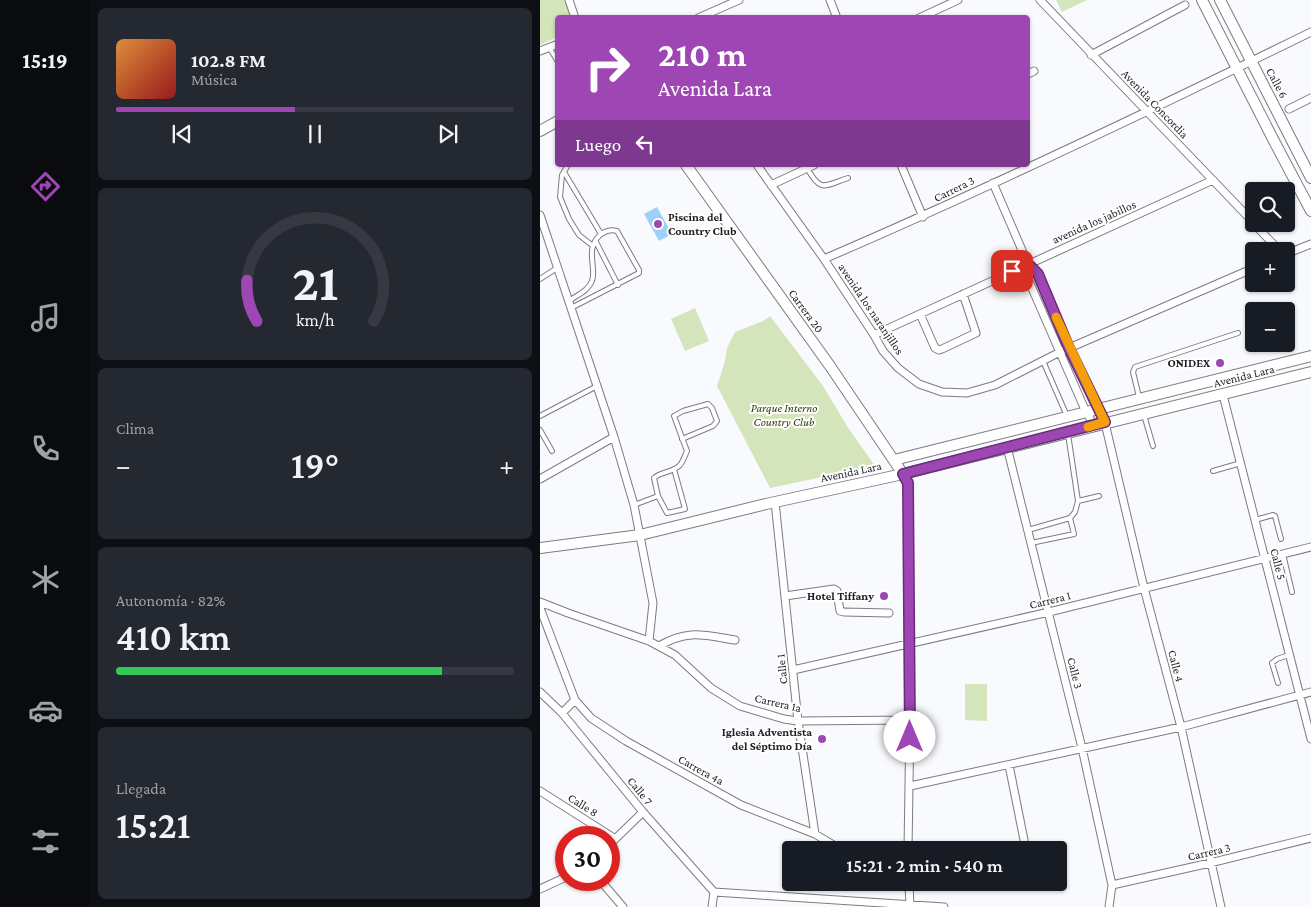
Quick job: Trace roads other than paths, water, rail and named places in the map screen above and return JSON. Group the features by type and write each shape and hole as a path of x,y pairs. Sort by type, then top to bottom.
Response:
{"street":[{"path":"570,0 574,15"},
{"path":"705,15 739,0"},
{"path":"830,0 836,15"},
{"path":"933,15 958,0"},
{"name":"Avenida Concordia","path":"1040,0 1245,214"},
{"path":"1202,0 1311,211"},
{"name":"Calle 6","path":"1220,0 1251,61 1308,164 1311,178"},
{"path":"1091,55 1185,5"},
{"name":"Carrera 3","path":"1030,166 1148,112 1311,32"},
{"path":"540,51 555,45"},
{"path":"1289,109 1311,98"},
{"path":"540,131 555,123"},
{"name":"Carrera 20","path":"687,167 830,366 903,474"},
{"name":"avenida los naranjillos","path":"758,167 824,259 883,350 898,368 919,384 942,392 967,393 995,385 1060,352 1245,272"},
{"path":"771,185 808,167"},
{"path":"902,167 923,216"},
{"name":"Carrera 3","path":"824,259 923,216 1028,167"},
{"name":"avenida los jabillos","path":"874,335 1213,180"},
{"path":"993,183 1028,264 1028,279 1086,412 1094,425"},
{"path":"540,215 614,436 634,505 653,603 649,641"},
{"name":"Avenida Concordia","path":"1262,232 1271,242"},
{"path":"1295,250 1311,244"},
{"name":"Calle 4","path":"1028,264 1038,274 1069,348 1107,427 1144,588 1181,727 1221,907"},
{"path":"920,314 936,348 942,349 976,333 963,294"},
{"name":"Avenida Lara","path":"894,460 1311,356"},
{"name":"Avenida Lara","path":"540,548 640,535 775,502 903,474 1094,425 1107,427 1143,413 1311,372"},
{"name":"Calle 5","path":"1223,394 1311,739"},
{"path":"540,479 614,436"},
{"name":"Calle 3","path":"1007,447 1026,530 1049,612 1082,748 1112,885 1109,907"},
{"path":"903,474 908,483 910,720 908,841"},
{"name":"Calle 1","path":"775,502 798,721 815,834"},
{"name":"Carrera 1","path":"794,670 1049,612 1311,547"},
{"path":"785,596 834,589 837,591 840,610 844,612 889,613"},
{"name":"Carrera 1a","path":"540,602 659,646 675,655 711,688 740,706 784,719 798,721 910,720"},
{"path":"540,608 575,700 562,713"},
{"path":"659,646 672,639 695,634 735,640"},
{"name":"Calle 7","path":"540,692 562,713 643,812 714,892"},
{"path":"910,786 1181,727 1311,692"},
{"name":"Carrera 4a","path":"575,700 591,718 619,736 732,800 815,834 827,841"},
{"path":"1009,765 1024,841"},
{"name":"Calle 8","path":"540,791 595,826"},
{"path":"620,833 643,812"},
{"name":"Carrera 3","path":"1112,885 1311,838"},
{"path":"540,889 555,882"},
{"path":"609,891 623,907"},
{"path":"909,891 910,906"},
{"path":"712,907 714,892 944,907"}],"lane":[{"path":"549,47 555,57"},
{"path":"567,167 562,175 560,197 569,219 579,236 594,244 618,285"},
{"path":"810,167 815,182 820,185 824,186 848,178"},
{"path":"564,172 601,234"},
{"path":"611,230 617,231 639,273 618,285 570,305 588,288 593,279 594,244 601,234 611,230"},
{"path":"540,279 557,268"},
{"path":"1139,400 1133,372 1135,367 1238,333"},
{"path":"1043,361 1067,417"},
{"path":"540,416 597,386"},
{"path":"674,469 684,509 667,513 658,496 654,478 680,466 687,451 682,439 674,416 682,411 708,404 712,408 717,421 714,426 682,439"},
{"path":"1143,413 1153,446"},
{"path":"540,430 552,451"},
{"path":"1026,530 1070,518 1075,512 1078,501 1068,432"},
{"path":"1213,470 1241,463"},
{"path":"634,505 658,496"},
{"path":"1078,501 1099,496"},
{"path":"1255,520 1275,516 1281,539"},
{"path":"1030,543 1074,534 1070,518"},
{"path":"1283,554 1292,592"},
{"path":"1278,683 1272,663 1277,658 1289,655"}],"water":[{"name":"Piscina del Country Club","path":"657,207 672,234 659,241 644,214"}],"place":[{"name":"Piscina del Country Club","path":"658,224"},
{"name":"ONIDEX","path":"1220,363"},
{"name":"Hotel Tiffany","path":"884,596"},
{"name":"Iglesia Adventista del Séptimo Día","path":"822,739"}],"park label":[{"name":"Parque Interno Country Club","path":"784,415"}]}
